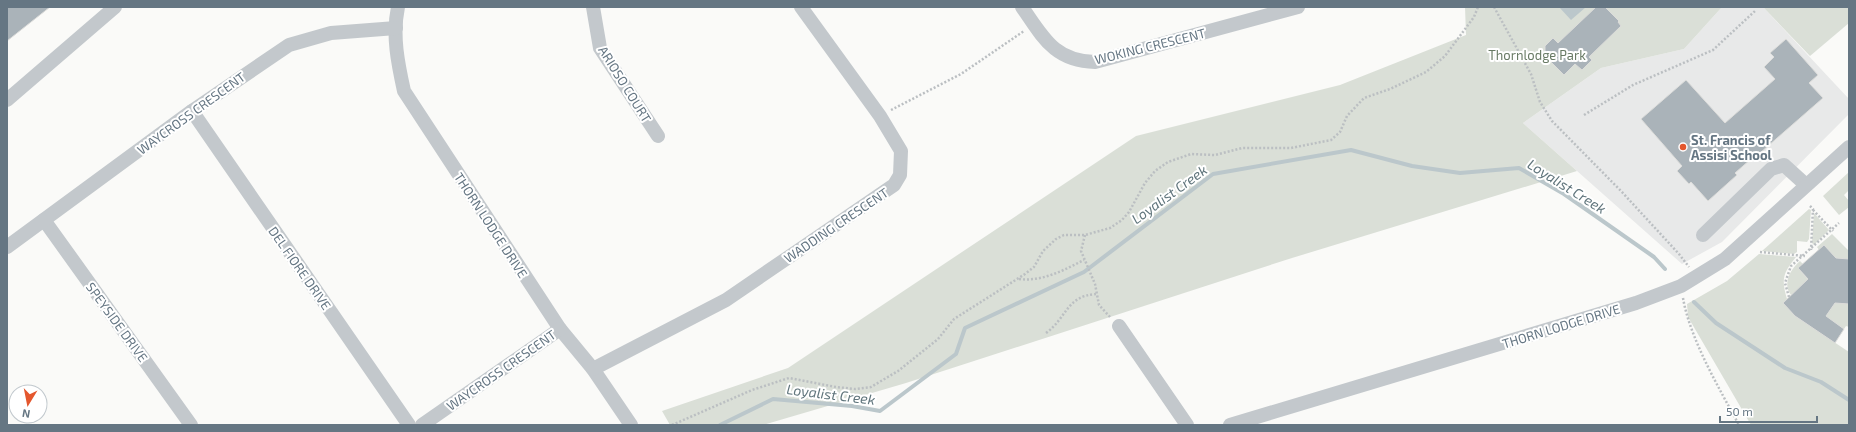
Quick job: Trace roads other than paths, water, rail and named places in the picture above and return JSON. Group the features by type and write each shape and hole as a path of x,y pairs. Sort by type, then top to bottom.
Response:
{"street":[{"path":"7,100 115,7"},
{"name":"THORN LODGE DRIVE","path":"398,7 396,56 404,91 560,329 593,369 631,425"},
{"name":"ARIOSO COURT","path":"593,7 600,48 658,136"},
{"name":"WADDING CRESCENT","path":"593,369 726,300 894,186 900,175 901,151 880,116 801,7"},
{"name":"WOKING CRESCENT","path":"1022,7 1052,48 1064,56 1094,62 1298,7"},
{"name":"WAYCROSS CRESCENT","path":"7,247 192,111 290,45 331,33 396,28"},
{"name":"DEL FIORE DRIVE","path":"192,111 409,425"},
{"name":"THORN LODGE DRIVE","path":"1230,425 1636,303 1681,286 1736,251 1849,147"},
{"path":"1703,235 1771,169 1784,165 1806,185"},
{"name":"SPEYSIDE DRIVE","path":"44,220 191,425"},
{"path":"1119,326 1188,425"},
{"name":"WAYCROSS CRESCENT","path":"422,425 560,329"}],"waterway":[{"name":"Loyalist Creek","path":"720,425 773,399 852,406 880,411 956,354 965,328 1084,272 1213,174 1351,150 1412,166 1460,173 1519,168 1564,194 1654,257 1665,269"},
{"name":"Loyalist Creek","path":"1694,302 1716,323 1785,368 1821,382 1849,400"}],"place":[{"name":"St. Francis of Assisi School","path":"1683,147"}],"park label":[{"name":"Thornlodge Park","path":"1537,55"}]}
